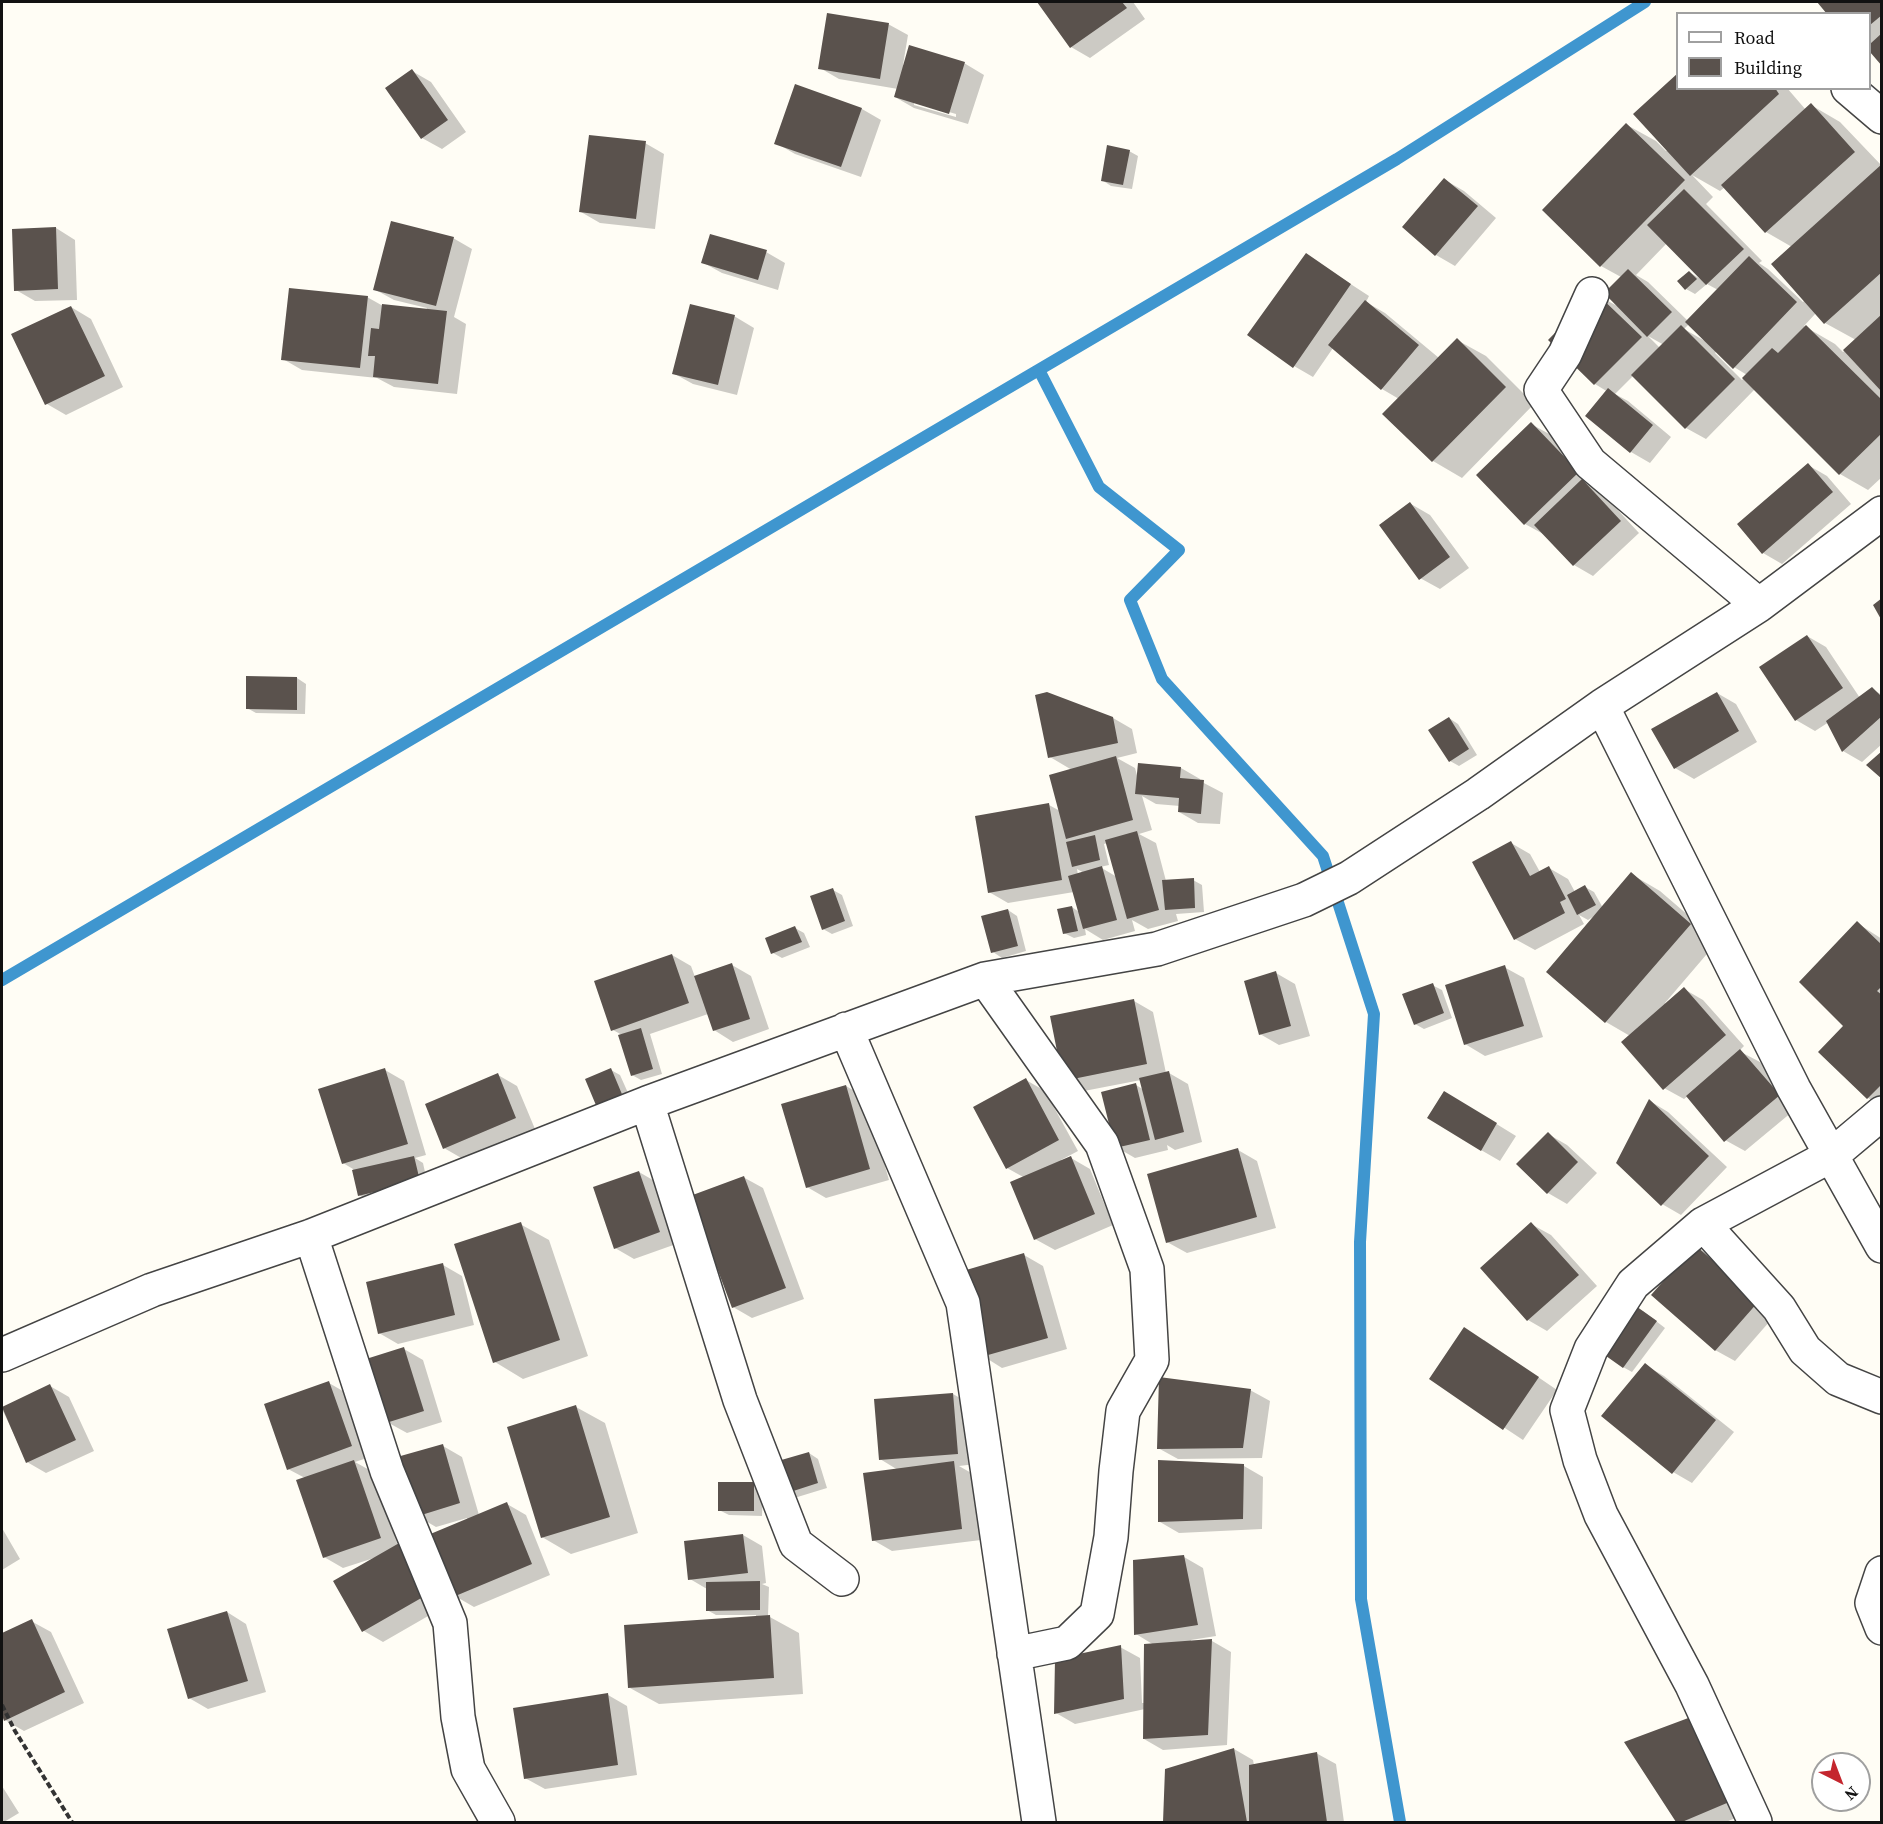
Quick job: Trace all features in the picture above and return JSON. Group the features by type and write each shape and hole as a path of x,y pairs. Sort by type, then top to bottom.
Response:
{"street":[{"path":"1850,90 1881,117"},
{"path":"1592,294 1565,354 1541,390 1590,463 1759,605"},
{"path":"2,1355 152,1290 311,1236 648,1103 985,979 1157,949 1304,900 1349,878 1478,794 1602,706 1759,605 1881,513"},
{"path":"1602,706 1794,1089 1881,1246"},
{"path":"985,979 1102,1144 1147,1269 1152,1360 1123,1411 1111,1537 1097,1614 1067,1644 1014,1654"},
{"path":"846,1029 963,1303 1039,1822"},
{"path":"648,1103 740,1400 796,1544 842,1580"},
{"path":"1755,1822 1692,1685 1601,1515 1580,1460 1567,1410 1591,1348 1632,1284 1703,1224 1832,1155 1881,1113"},
{"path":"1703,1224 1779,1308 1805,1350 1838,1379 1881,1397"},
{"path":"311,1236 387,1471 450,1623 458,1717 468,1769 498,1822"},
{"path":"1881,1573 1872,1603 1881,1628"}],"path":[{"path":"2,1705 15,1731 72,1822"}],"building":[{"path":"1037,2 1122,2 1127,8 1070,48"},
{"path":"1817,2 1882,2 1882,15 1871,24 1871,12 1825,12"},
{"path":"827,13 889,23 880,79 818,69"},
{"path":"1882,33 1882,66 1871,53 1871,43"},
{"path":"909,45 965,62 949,114 894,97"},
{"path":"412,69 448,120 421,139 385,88"},
{"path":"1676,75 1676,90 1776,90 1779,94 1690,176 1633,114"},
{"path":"795,84 862,108 841,167 774,144"},
{"path":"1811,103 1855,152 1765,233 1721,185"},
{"path":"1626,123 1685,180 1600,267 1542,210"},
{"path":"589,135 646,141 636,219 579,212"},
{"path":"1107,145 1130,150 1123,185 1101,181"},
{"path":"1882,164 1882,272 1824,324 1771,264"},
{"path":"1444,178 1478,206 1435,256 1402,227"},
{"path":"1684,189 1744,249 1706,285 1647,225"},
{"path":"391,221 454,237 436,306 373,290"},
{"path":"56,227 58,289 14,291 12,229"},
{"path":"710,234 767,250 758,280 701,263"},
{"path":"1306,253 1351,284 1293,368 1247,335"},
{"path":"1749,256 1797,302 1733,369 1685,322"},
{"path":"1628,269 1672,312 1647,337 1604,293"},
{"path":"1689,271 1697,279 1685,290 1677,281"},
{"path":"289,288 368,296 360,368 281,360"},
{"path":"1595,292 1642,337 1594,385 1548,340"},
{"path":"1365,300 1419,345 1381,390 1328,345"},
{"path":"382,304 447,311 438,384 373,377 375,356 368,356 371,328 379,329"},
{"path":"690,304 735,315 718,385 672,374"},
{"path":"71,306 105,376 45,405 11,334"},
{"path":"1882,314 1882,392 1843,350"},
{"path":"1681,325 1735,379 1685,429 1631,375"},
{"path":"1806,325 1882,400 1882,433 1839,475 1742,378 1772,348 1778,353"},
{"path":"1457,338 1506,387 1432,462 1382,414"},
{"path":"1608,388 1653,425 1630,453 1585,416"},
{"path":"1531,422 1579,472 1524,525 1476,475"},
{"path":"1808,463 1833,492 1762,554 1737,524"},
{"path":"1582,479 1621,521 1573,566 1534,525"},
{"path":"1410,502 1450,557 1419,580 1379,525"},
{"path":"1882,598 1882,621 1873,605"},
{"path":"1807,635 1843,688 1795,721 1759,667"},
{"path":"246,676 297,677 297,710 246,709"},
{"path":"1872,687 1882,697 1882,716 1842,752 1826,721"},
{"path":"1047,692 1113,717 1118,743 1048,758 1035,695"},
{"path":"1717,692 1739,731 1674,769 1651,729"},
{"path":"1449,717 1469,749 1449,762 1428,730"},
{"path":"1882,751 1882,779 1866,765"},
{"path":"1116,756 1133,820 1066,839 1049,775"},
{"path":"1138,763 1181,767 1180,778 1204,780 1201,814 1178,812 1179,798 1135,794"},
{"path":"1049,803 1062,880 988,893 975,816"},
{"path":"1137,831 1159,910 1127,919 1105,840"},
{"path":"1095,835 1100,860 1072,867 1066,842"},
{"path":"1511,841 1530,876 1549,866 1566,899 1560,902 1565,913 1514,940 1472,862"},
{"path":"1102,866 1117,920 1083,929 1068,876"},
{"path":"1631,872 1691,924 1605,1023 1546,972"},
{"path":"1194,878 1195,908 1165,910 1162,880"},
{"path":"1585,885 1596,905 1577,915 1567,895"},
{"path":"833,888 845,921 822,930 810,896"},
{"path":"1072,906 1078,931 1063,934 1057,909"},
{"path":"1008,909 1018,946 991,953 981,916"},
{"path":"1857,921 1882,945 1882,986 1877,991 1882,995 1882,1084 1867,1099 1818,1052 1843,1026 1799,982"},
{"path":"795,926 802,942 771,954 765,938"},
{"path":"672,954 689,1003 611,1031 594,981"},
{"path":"732,963 750,1019 713,1031 694,976"},
{"path":"1505,965 1524,1026 1464,1045 1445,985"},
{"path":"1276,971 1291,1026 1259,1035 1244,981"},
{"path":"1433,983 1444,1013 1414,1025 1402,994"},
{"path":"1684,987 1726,1035 1663,1090 1621,1042"},
{"path":"1134,999 1147,1064 1063,1081 1050,1016"},
{"path":"641,1028 653,1069 631,1076 618,1035"},
{"path":"1740,1049 1780,1095 1724,1142 1686,1096"},
{"path":"385,1068 408,1144 342,1164 318,1089"},
{"path":"611,1068 624,1099 598,1110 585,1079"},
{"path":"1169,1071 1184,1132 1155,1140 1139,1078"},
{"path":"498,1073 516,1118 443,1149 425,1104"},
{"path":"1026,1078 1059,1140 1006,1169 973,1107"},
{"path":"1136,1083 1150,1140 1115,1148 1101,1092"},
{"path":"846,1085 870,1169 806,1188 781,1104"},
{"path":"1444,1091 1497,1123 1481,1151 1427,1118"},
{"path":"1649,1099 1709,1156 1661,1206 1616,1163"},
{"path":"1548,1132 1578,1162 1547,1194 1516,1164"},
{"path":"1238,1148 1257,1217 1166,1243 1147,1174"},
{"path":"414,1156 420,1181 358,1196 352,1170"},
{"path":"1071,1156 1095,1214 1034,1240 1010,1182"},
{"path":"639,1171 660,1232 614,1249 593,1187"},
{"path":"744,1176 786,1288 732,1308 690,1196"},
{"path":"521,1222 560,1340 493,1363 454,1244"},
{"path":"1531,1222 1579,1275 1527,1321 1480,1268"},
{"path":"1695,1245 1759,1301 1715,1351 1651,1295"},
{"path":"1024,1253 1048,1338 981,1357 956,1273"},
{"path":"443,1263 455,1315 378,1334 366,1282"},
{"path":"1633,1304 1657,1321 1623,1368 1599,1351"},
{"path":"1464,1327 1539,1377 1503,1430 1429,1379"},
{"path":"404,1347 424,1411 386,1423 366,1359"},
{"path":"1645,1363 1716,1420 1672,1474 1601,1416"},
{"path":"1159,1377 1251,1389 1243,1448 1157,1449"},
{"path":"329,1381 352,1446 287,1470 264,1404"},
{"path":"50,1384 76,1440 26,1463 2,1407"},
{"path":"953,1393 958,1454 879,1460 874,1399"},
{"path":"576,1405 610,1517 541,1538 507,1427"},
{"path":"443,1444 460,1503 415,1517 397,1457"},
{"path":"809,1452 818,1483 781,1495 771,1463"},
{"path":"354,1460 381,1538 323,1558 296,1480"},
{"path":"1158,1460 1244,1464 1243,1519 1158,1522"},
{"path":"954,1461 962,1529 872,1541 863,1473"},
{"path":"718,1482 754,1482 754,1511 718,1511"},
{"path":"507,1502 532,1564 453,1597 428,1535"},
{"path":"743,1534 748,1573 688,1580 684,1541"},
{"path":"401,1542 430,1593 362,1632 333,1581"},
{"path":"1184,1555 1198,1625 1134,1635 1133,1560"},
{"path":"760,1581 760,1610 706,1611 706,1582"},
{"path":"227,1611 248,1681 188,1699 167,1629"},
{"path":"770,1615 774,1678 628,1688 624,1625"},
{"path":"32,1619 65,1692 4,1721 2,1715 2,1633"},
{"path":"1212,1639 1208,1735 1143,1739 1144,1644"},
{"path":"1121,1645 1124,1699 1054,1714 1055,1659"},
{"path":"608,1693 618,1765 524,1779 513,1708"},
{"path":"1691,1717 1734,1800 1682,1822 1676,1822 1624,1742"},
{"path":"1234,1748 1247,1822 1163,1822 1165,1769"},
{"path":"1317,1752 1327,1822 1249,1822 1249,1765"}],"waterway":[{"path":"2,980 1397,159 1645,2"},
{"path":"1039,370 1099,487 1179,550 1130,600 1162,679 1323,856 1374,1014 1360,1242 1361,1599 1400,1822"}]}
